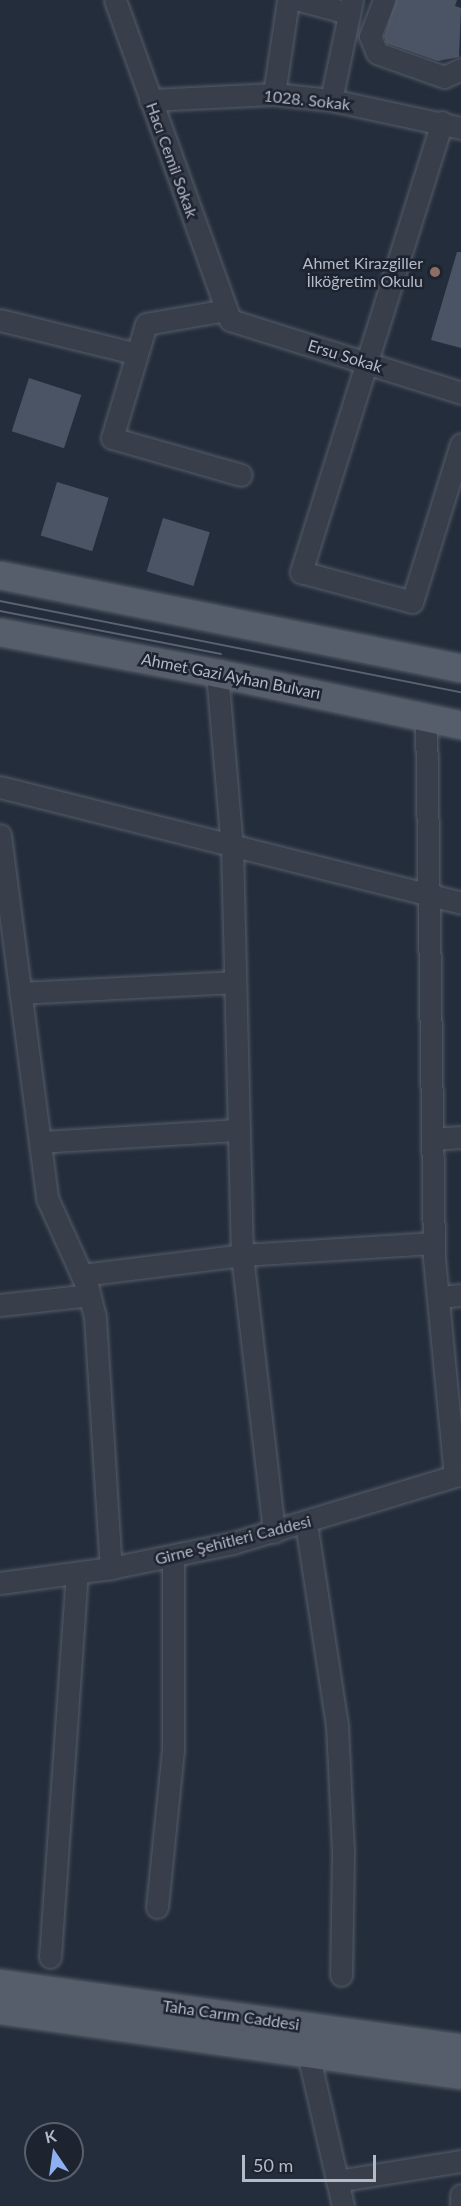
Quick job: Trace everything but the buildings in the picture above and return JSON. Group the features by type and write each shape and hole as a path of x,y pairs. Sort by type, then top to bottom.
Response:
{"main road":[{"path":"0,575 461,668"},
{"name":"Ahmet Gazi Ayhan Bulvarı","path":"0,632 217,673 461,725"},
{"name":"Taha Carım Caddesi","path":"0,1983 461,2048"},
{"name":"Taha Carım Caddesi","path":"0,2010 461,2075"}],"street":[{"name":"Hacı Cemil Sokak","path":"115,0 228,315"},
{"path":"274,94 288,0"},
{"path":"300,0 350,7 331,100"},
{"path":"384,0 370,36 377,53 444,77 461,69"},
{"name":"1028. Sokak","path":"150,100 274,94 331,100 452,125"},
{"path":"452,125 366,363 301,572 412,602 461,444"},
{"path":"228,315 146,324 112,438 241,475"},
{"name":"Ersu Sokak","path":"228,315 461,393"},
{"path":"0,320 137,354"},
{"path":"217,673 232,847 242,1255 274,1532"},
{"path":"426,716 431,897 434,1243 458,1475"},
{"path":"0,787 461,903"},
{"path":"0,835 47,1198 85,1282 94,1317 111,1568"},
{"path":"20,993 235,982"},
{"path":"40,1142 239,1130"},
{"path":"433,1139 461,1137"},
{"path":"85,1282 242,1255 434,1243"},
{"path":"0,1305 82,1296 85,1282"},
{"path":"438,1297 461,1295"},
{"name":"Girne Şehitleri Caddesi","path":"0,1584 77,1574 173,1557 306,1523 458,1475"},
{"path":"306,1523 337,1725 344,1853 341,1975"},
{"path":"157,1907 173,1750 173,1557"},
{"path":"50,1957 77,1574"},
{"path":"308,2053 343,2206"},
{"path":"337,2181 461,2161"},
{"path":"461,2195 461,2206"}],"tram line":[{"path":"0,601 461,692"},
{"path":"0,611 221,654"}],"place":[{"name":"Ahmet Kirazgiller İlköğretim Okulu","path":"435,272"}]}
